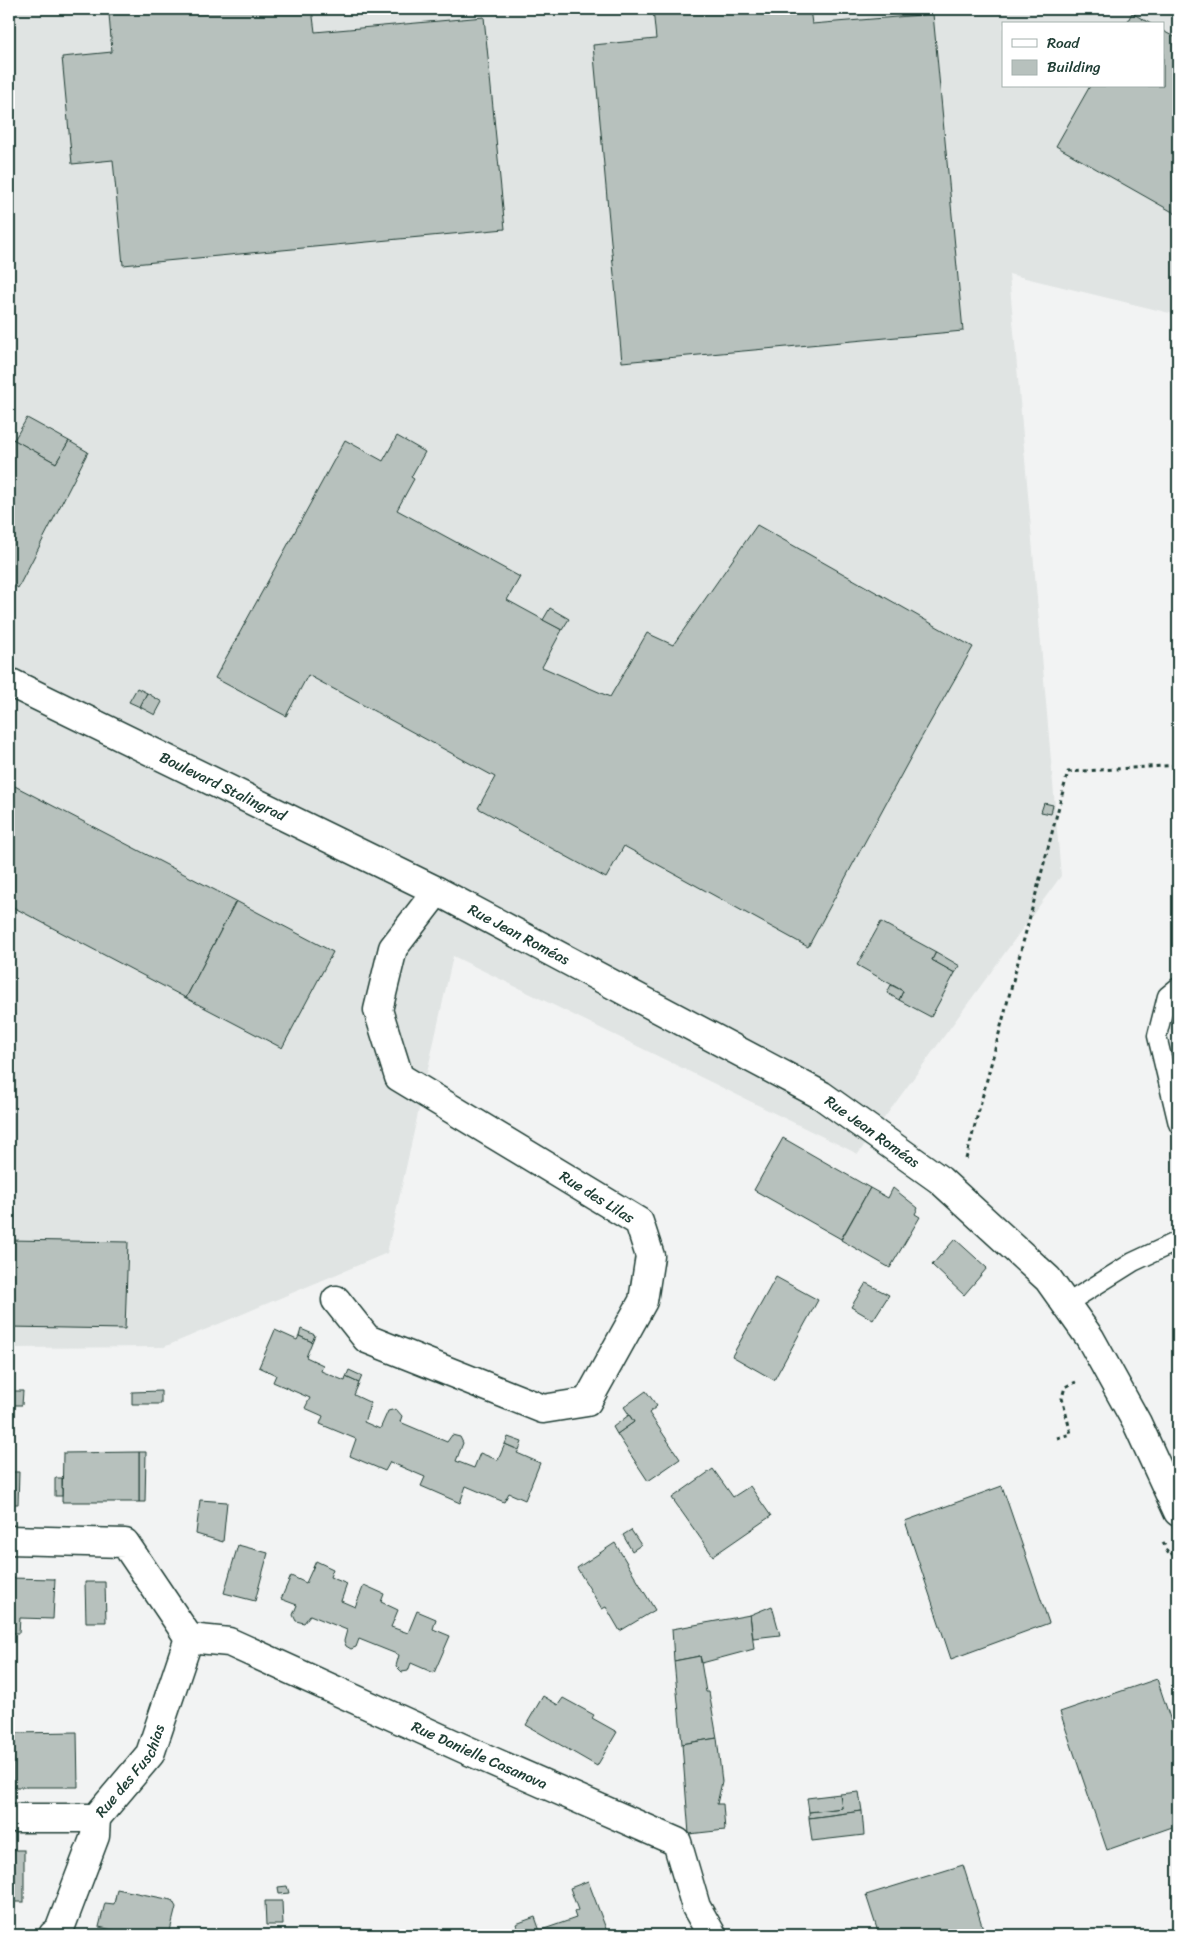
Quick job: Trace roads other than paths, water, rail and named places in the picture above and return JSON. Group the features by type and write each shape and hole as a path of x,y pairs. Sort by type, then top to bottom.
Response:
{"street":[{"name":"Boulevard Stalingrad","path":"9,682 437,891"},
{"name":"Rue Jean Roméas","path":"437,891 821,1095 940,1180 1048,1279 1066,1304 1090,1338 1137,1423 1178,1512"},
{"name":"Rue des Lilas","path":"336,1300 367,1339 543,1409 587,1402 642,1301 650,1256 639,1222 399,1077 378,1010 393,948 437,891"},
{"path":"9,1540 125,1543 190,1638"},
{"name":"Rue des Fuschias","path":"9,1818 96,1818 150,1754 190,1638"},
{"name":"Rue Danielle Casanova","path":"190,1638 229,1642 469,1751 677,1842 696,1908 712,1935"},
{"path":"61,1934 95,1836 96,1818"}],"lane":[{"path":"1178,987 1168,996 1157,1036 1178,1124"},
{"path":"1066,1304 1133,1262 1178,1241"}]}
